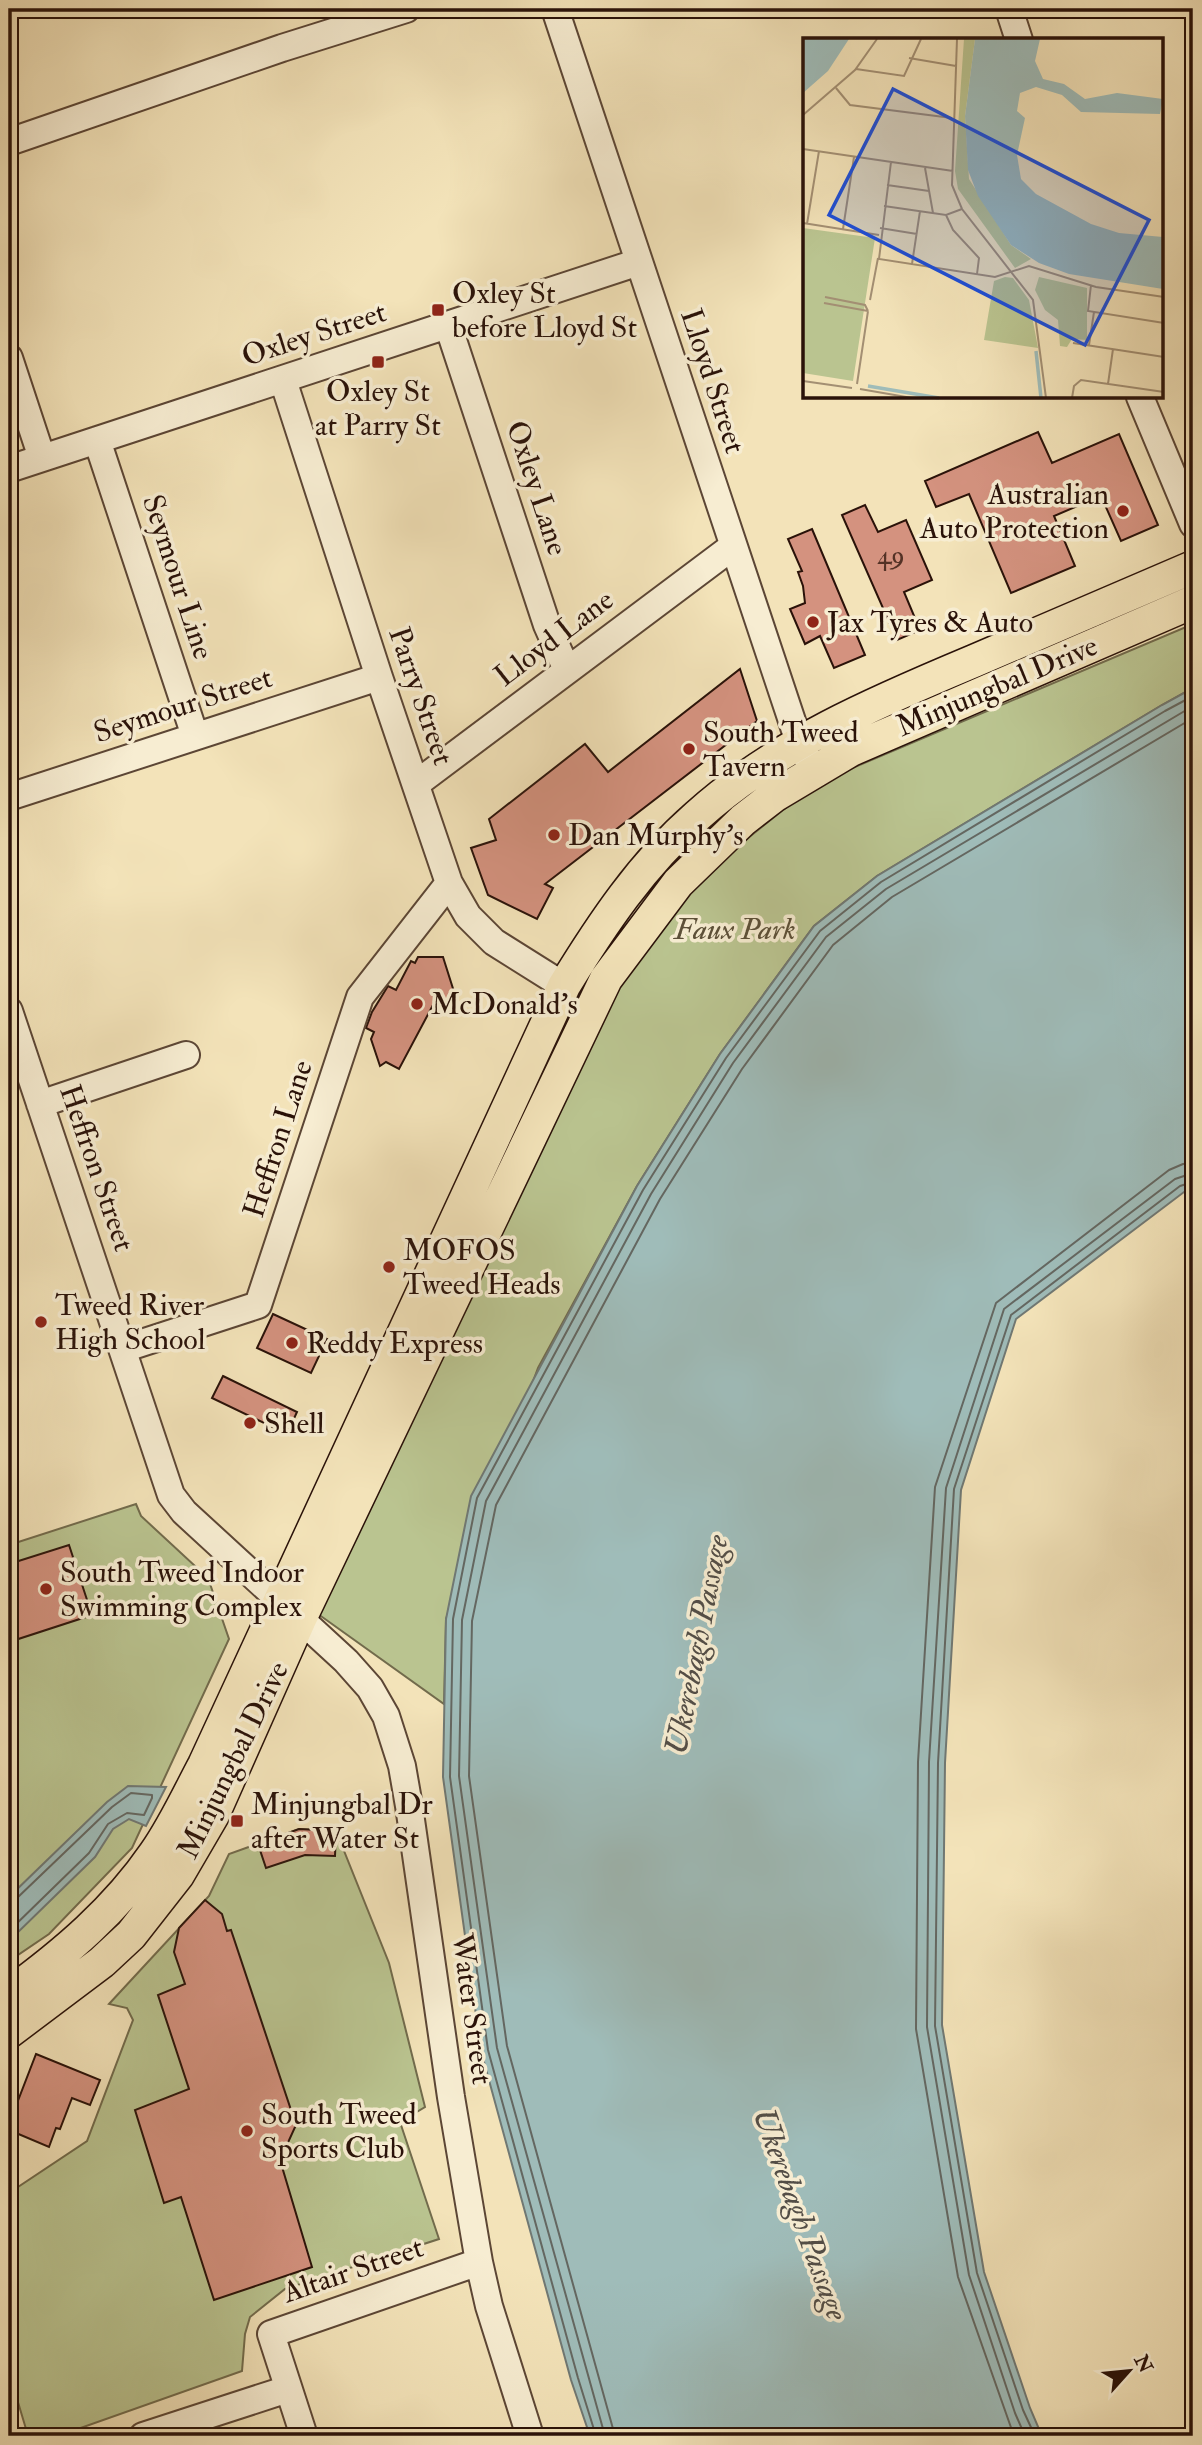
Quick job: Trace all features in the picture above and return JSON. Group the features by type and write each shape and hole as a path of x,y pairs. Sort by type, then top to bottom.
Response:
{"main road":[{"name":"Minjungbal Drive","path":"9,2032 102,1962 131,1936 178,1875 213,1815 290,1609 564,986 603,923 652,862 697,815 799,742 890,697 1193,567"},
{"name":"Minjungbal Drive","path":"9,1994 47,1966 96,1923 154,1854 171,1828 290,1609 607,979 678,883 743,820 813,771 898,729 1193,602"}],"street":[{"path":"9,142 282,48 406,9"},
{"name":"Lloyd Street","path":"555,9 732,547 799,742 813,771"},
{"path":"1009,9 1019,38"},
{"name":"Oxley Street","path":"9,469 639,262"},
{"name":"Oxley Lane","path":"448,325 547,625 566,670"},
{"path":"9,358 42,458"},
{"name":"Parry Street","path":"283,380 449,883 468,916 494,942 564,986"},
{"path":"1141,399 1193,524"},
{"name":"Seymour Line","path":"97,440 195,736"},
{"name":"Lloyd Lane","path":"416,784 732,547"},
{"name":"Seymour Street","path":"9,797 379,677"},
{"name":"Heffron Lane","path":"123,1349 258,1306 360,997 449,883"},
{"name":"Heffron Street","path":"9,1011 164,1479 177,1506 290,1609"},
{"path":"40,1104 186,1055"},
{"name":"Water Street","path":"290,1609 346,1661 370,1688 386,1716 399,1757 409,1806 447,2072 479,2262 495,2328 530,2436"},
{"name":"Altair Street","path":"304,2436 271,2334 479,2262"},
{"path":"143,2436 288,2389"}],"green space":[{"name":"Faux Park","path":"1193,624 1193,688 877,876 814,926 720,1054 637,1186 538,1368 446,1619 444,1704 318,1614 615,992 694,881 817,783"},
{"path":"136,1504 141,1516 208,1578 229,1639 132,1848 49,1934 9,1961 9,1545"},
{"name":"South Tweed Sports Club","path":"299,1829 336,1831 389,1963 425,2107 400,2122 439,2239 285,2289 250,2317 245,2334 242,2371 58,2436 36,2436 26,2429 9,2372 9,2193 87,2141 133,2020 127,2008 109,2004 209,1896 229,1854"}],"water":[{"name":"Ukerebagh Passage","path":"1193,688 1193,1188 1184,1192 1016,1319 961,1490 945,1763 942,2025 984,2272 1042,2436 590,2436 571,2380 481,2051 443,1777 446,1619 471,1496 637,1186 720,1054 814,926 877,876"},
{"path":"128,1786 166,1787 146,1826 129,1819 113,1829 95,1857 9,1941 9,1897 107,1802"}],"building":[{"path":"1038,432 1052,463 1119,434 1158,525 1121,541 1101,496 1054,516 1075,566 1011,593 969,494 936,507 925,481"},
{"path":"865,505 878,532 906,520 932,580 904,592 920,630 897,640 842,515"},
{"path":"812,529 865,655 834,668 820,636 805,644 790,609 805,603 798,572 802,571 788,539"},
{"path":"740,669 757,721 545,884 553,888 537,919 488,895 471,848 496,840 489,819 585,744 608,772"},
{"path":"418,957 443,957 455,995 447,1011 433,1005 399,1069 386,1062 380,1066 371,1039 374,1032 366,1028 372,1012 388,986 396,990 411,961 415,963"},
{"name":"Reddy Express","path":"273,1314 327,1339 311,1373 257,1348"},
{"path":"223,1376 297,1412 287,1434 212,1398"},
{"name":"South Tweed Indoor Swimming Complex","path":"69,1545 92,1615 9,1642 9,1564"},
{"path":"299,1829 336,1831 335,1856 305,1855 266,1868 258,1844"},
{"path":"205,1900 222,1914 227,1931 231,1930 296,2125 280,2160 312,2267 214,2300 181,2197 164,2203 135,2110 189,2089 158,1995 185,1984 174,1952 179,1928"},
{"path":"36,2054 100,2080 90,2105 72,2098 60,2129 56,2128 49,2147 9,2130"}],"place":[{"name":"Oxley St before Lloyd St","path":"438,310"},
{"name":"Oxley St at Parry St","path":"378,362"},
{"name":"Australian Auto Protection","path":"1123,511"},
{"name":"Jax Tyres & Auto","path":"813,622"},
{"name":"South Tweed Tavern","path":"689,749"},
{"name":"Dan Murphy's","path":"554,835"},
{"name":"McDonald's","path":"417,1004"},
{"name":"MOFOS Tweed Heads","path":"389,1267"},
{"name":"Tweed River High School","path":"41,1322"},
{"name":"Reddy Express","path":"292,1343"},
{"name":"Shell","path":"250,1423"},
{"name":"South Tweed Indoor Swimming Complex","path":"46,1589"},
{"name":"Minjungbal Dr after Water St","path":"237,1821"},
{"name":"South Tweed Sports Club","path":"247,2131"}]}
